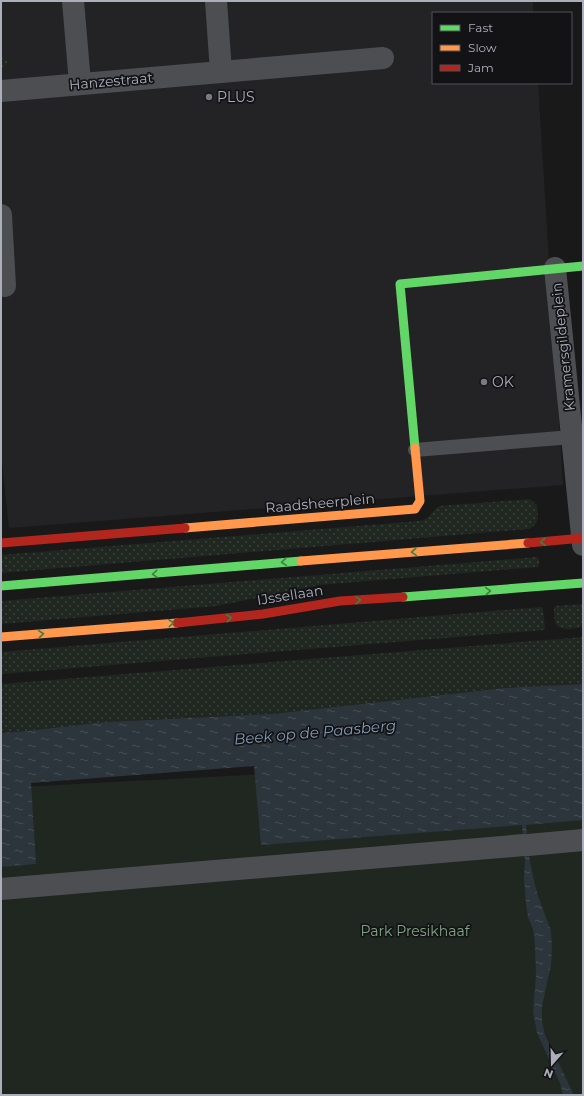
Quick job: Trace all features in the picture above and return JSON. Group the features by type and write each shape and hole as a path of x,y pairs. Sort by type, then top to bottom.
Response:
{"main road":[{"name":"Kramersgildeplein","path":"400,284 583,266"},
{"name":"Raadsheerplein","path":"1,543 415,509 420,501 400,284"},
{"path":"1,586 583,541"},
{"name":"IJssellaan","path":"1,637 263,614 340,601 583,583"}],"street":[{"path":"73,1 80,83"},
{"path":"216,1 221,72"},
{"name":"Hanzestraat","path":"1,90 383,58"},
{"path":"1,215 5,286"},
{"name":"Kramersgildeplein","path":"555,268 583,541"},
{"path":"1,889 583,840"}],"lane":[{"path":"415,450 572,437"}],"shaded area":[{"path":"1,1 533,1 533,12 432,12 432,84 538,84 563,485 9,528 1,453"}],"green space":[{"path":"1,57 7,60 8,63 1,75"},
{"path":"530,499 537,505 538,516 535,525 529,529 1,573 1,555 419,521 428,517 439,506"},
{"path":"537,557 539,559 538,567 319,585 217,606 1,624 1,601"},
{"path":"583,604 583,627 564,629 557,625 554,619 555,606"},
{"path":"543,608 544,630 1,674 1,652"},
{"path":"583,637 583,684 504,688 272,714 105,722 1,733 1,684"},
{"name":"Park Presikhaaf","path":"583,757 583,1095 1,1095 1,788"}],"water":[{"name":"Beek op de Paasberg","path":"583,684 583,820 526,825 530,862 534,881 551,931 551,965 542,1006 542,1021 545,1035 574,1095 563,1095 560,1083 537,1033 533,1012 536,975 535,946 533,929 528,917 526,904 522,825 261,845 254,766 31,783 36,864 1,867 1,733 105,722 272,714 504,688"}],"traffic: fast":[{"path":"415,448 400,284 583,266"},
{"path":"1,586 301,561"},
{"path":"403,597 583,583"}],"traffic: slow":[{"path":"185,528 415,509 420,501 415,448"},
{"path":"301,561 528,543"},
{"path":"1,637 177,623"}],"traffic: jam":[{"path":"1,543 185,528"},
{"path":"528,543 583,538"},
{"path":"177,623 263,614 340,601 403,597"}],"place":[{"name":"PLUS","path":"209,97"},
{"name":"OK","path":"484,382"}]}
